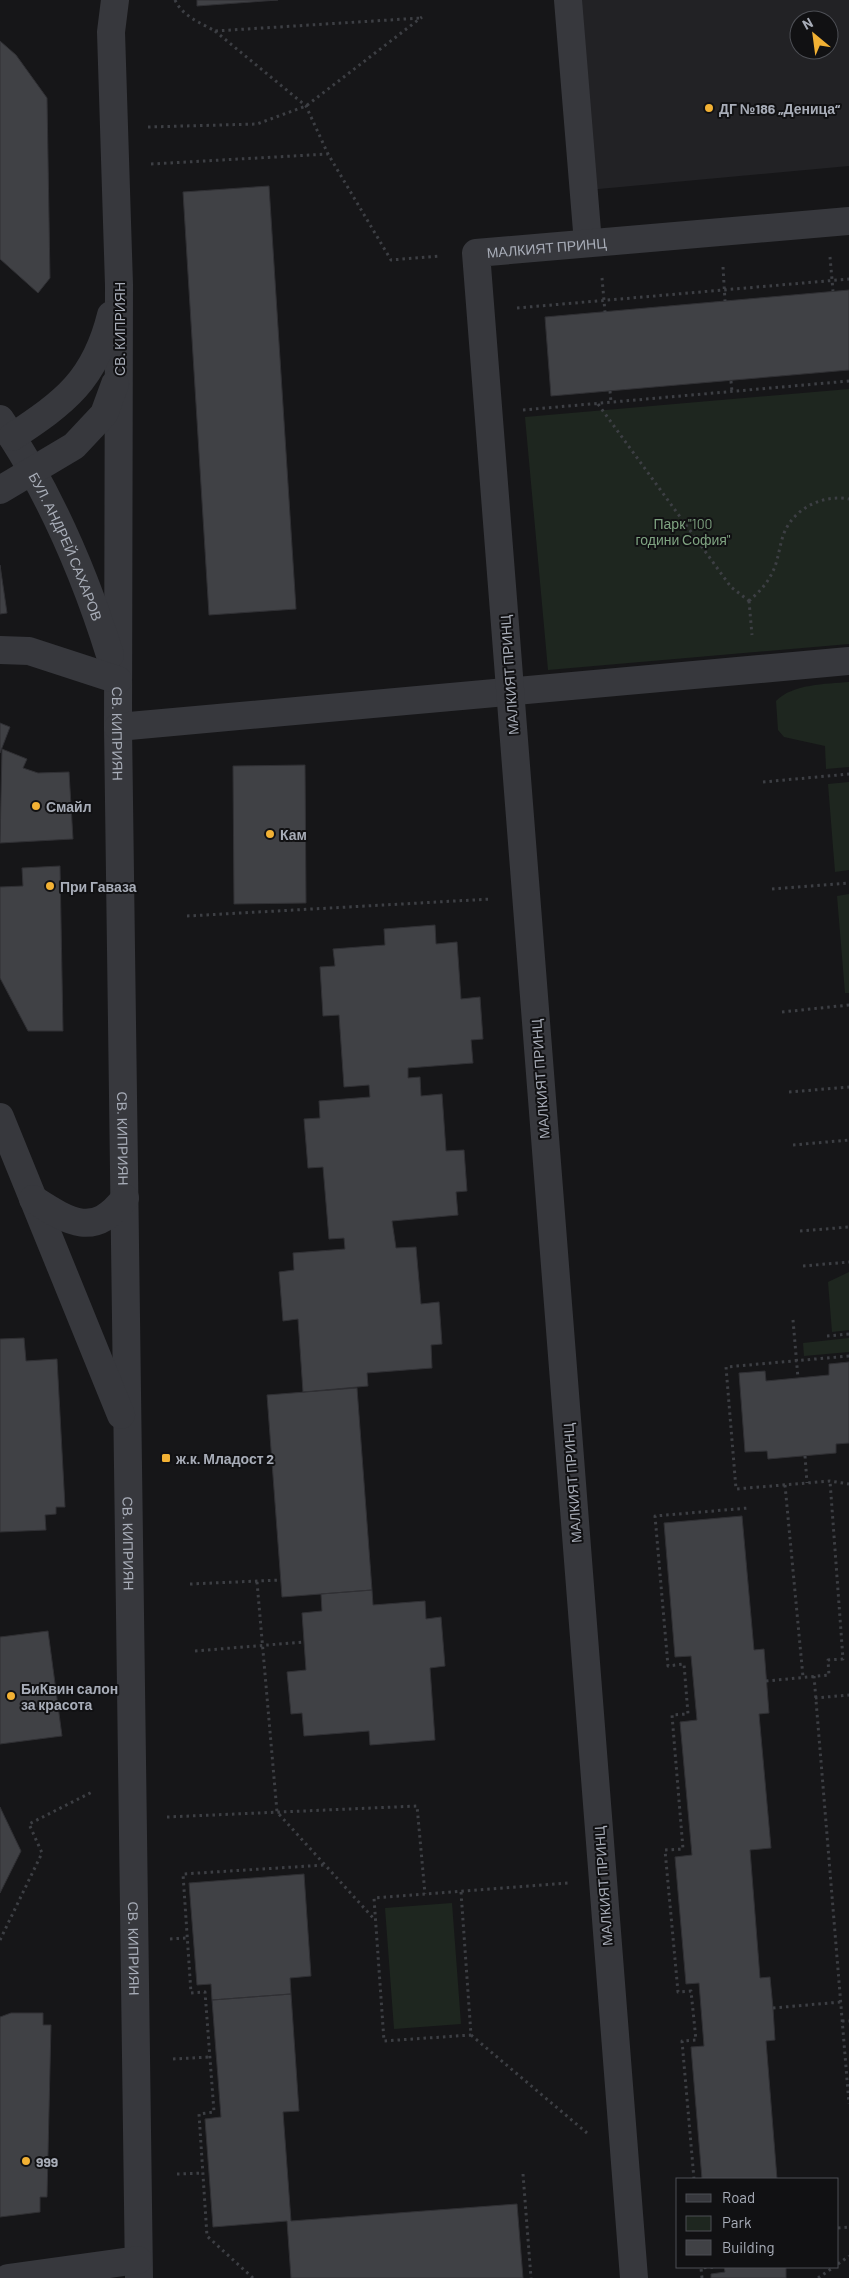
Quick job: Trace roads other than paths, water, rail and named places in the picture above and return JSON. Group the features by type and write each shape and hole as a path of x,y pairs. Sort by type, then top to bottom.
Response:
{"street":[{"name":"СВ. КИПРИЯН","path":"115,0 111,32 119,285 118,727 138,2269"},
{"path":"568,0 588,243"},
{"name":"МАЛКИЯТ ПРИНЦ","path":"634,2278 476,253 849,220"},
{"path":"6,428 51,411 74,392 94,365 107,334 119,285"},
{"path":"0,490 74,446 104,414 119,372"},
{"name":"БУЛ. АНДРЕЙ САХАРОВ","path":"6,428 66,539 92,598 118,680"},
{"path":"0,650 29,652 118,680"},
{"path":"118,727 849,661"},
{"path":"0,1117 127,1431"},
{"path":"33,1199 63,1218 91,1224 114,1212 125,1198"},
{"path":"8,2278 138,2269"}],"place":[{"name":"ДГ №186 „Деница“","path":"709,108"},
{"name":"Смайл","path":"36,806"},
{"name":"Кам","path":"270,834"},
{"name":"При Гаваза","path":"50,886"},
{"name":"ж.к. Младост 2","path":"166,1458"},
{"name":"БиКвин салон за красота","path":"11,1696"},
{"name":"999","path":"26,2161"}],"park label":[{"name":"Парк \"100 години София\"","path":"683,532"}]}
